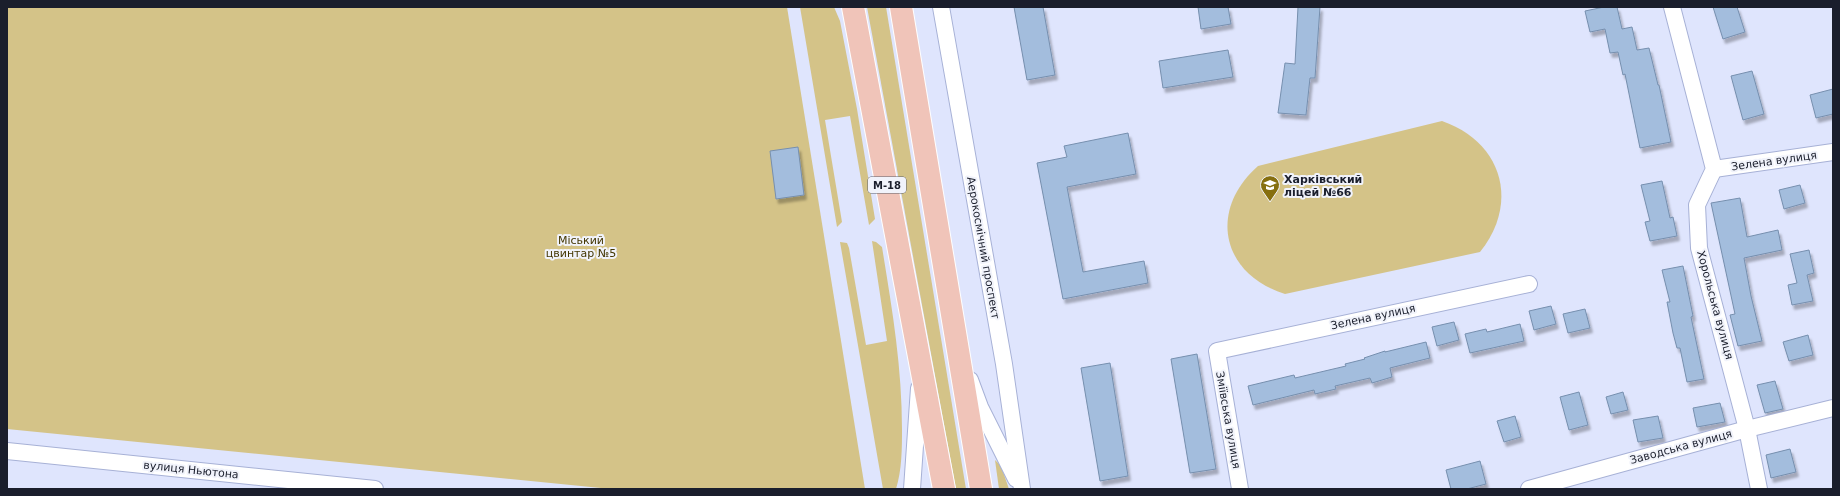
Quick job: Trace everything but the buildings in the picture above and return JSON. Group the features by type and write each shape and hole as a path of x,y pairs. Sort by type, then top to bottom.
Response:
{"main road":[{"name":"М-18","path":"853,7 944,489"},
{"name":"Аерокосмічний проспект","path":"902,7 981,489"}],"street":[{"name":"Аерокосмічний проспект","path":"941,7 1004,364 1022,489"},
{"path":"1672,7 1714,169"},
{"name":"Зелена вулиця","path":"1714,169 1833,152"},
{"name":"Хорольська вулиця","path":"1714,169 1697,205 1699,248 1747,429 1759,489"},
{"name":"Зелена вулиця","path":"1216,351 1529,284"},
{"name":"Зміївська вулиця","path":"1216,351 1240,489"},
{"name":"Аерокосмічний проспект","path":"959,352 980,407 1022,489"},
{"path":"912,489 921,362"},
{"name":"Заводська вулиця","path":"1529,489 1747,429 1833,408"},
{"name":"вулиця Ньютона","path":"7,451 375,489"}],"green space":[{"name":"Міський цвинтар №5","path":"7,7 787,7 865,489 611,489 7,429"},
{"path":"800,7 834,7 840,21 857,109 875,219 869,225 850,116 825,120 842,222 837,227"},
{"path":"867,7 886,7 966,489 956,489"},
{"path":"1442,121 1462,131 1479,143 1491,158 1498,176 1501,194 1499,213 1492,233 1480,252 1285,294 1263,285 1247,272 1235,256 1229,239 1228,221 1232,202 1242,183 1258,166"},
{"path":"872,241 876,242 882,247 893,315 898,360 902,406 902,444 901,467 896,489 883,489 840,242 847,243 849,248 866,345 887,341"},
{"path":"995,460 1001,466 1009,489 999,489"}],"place":[{"name":"Харківський ліцей №66","path":"1270,202"}]}
